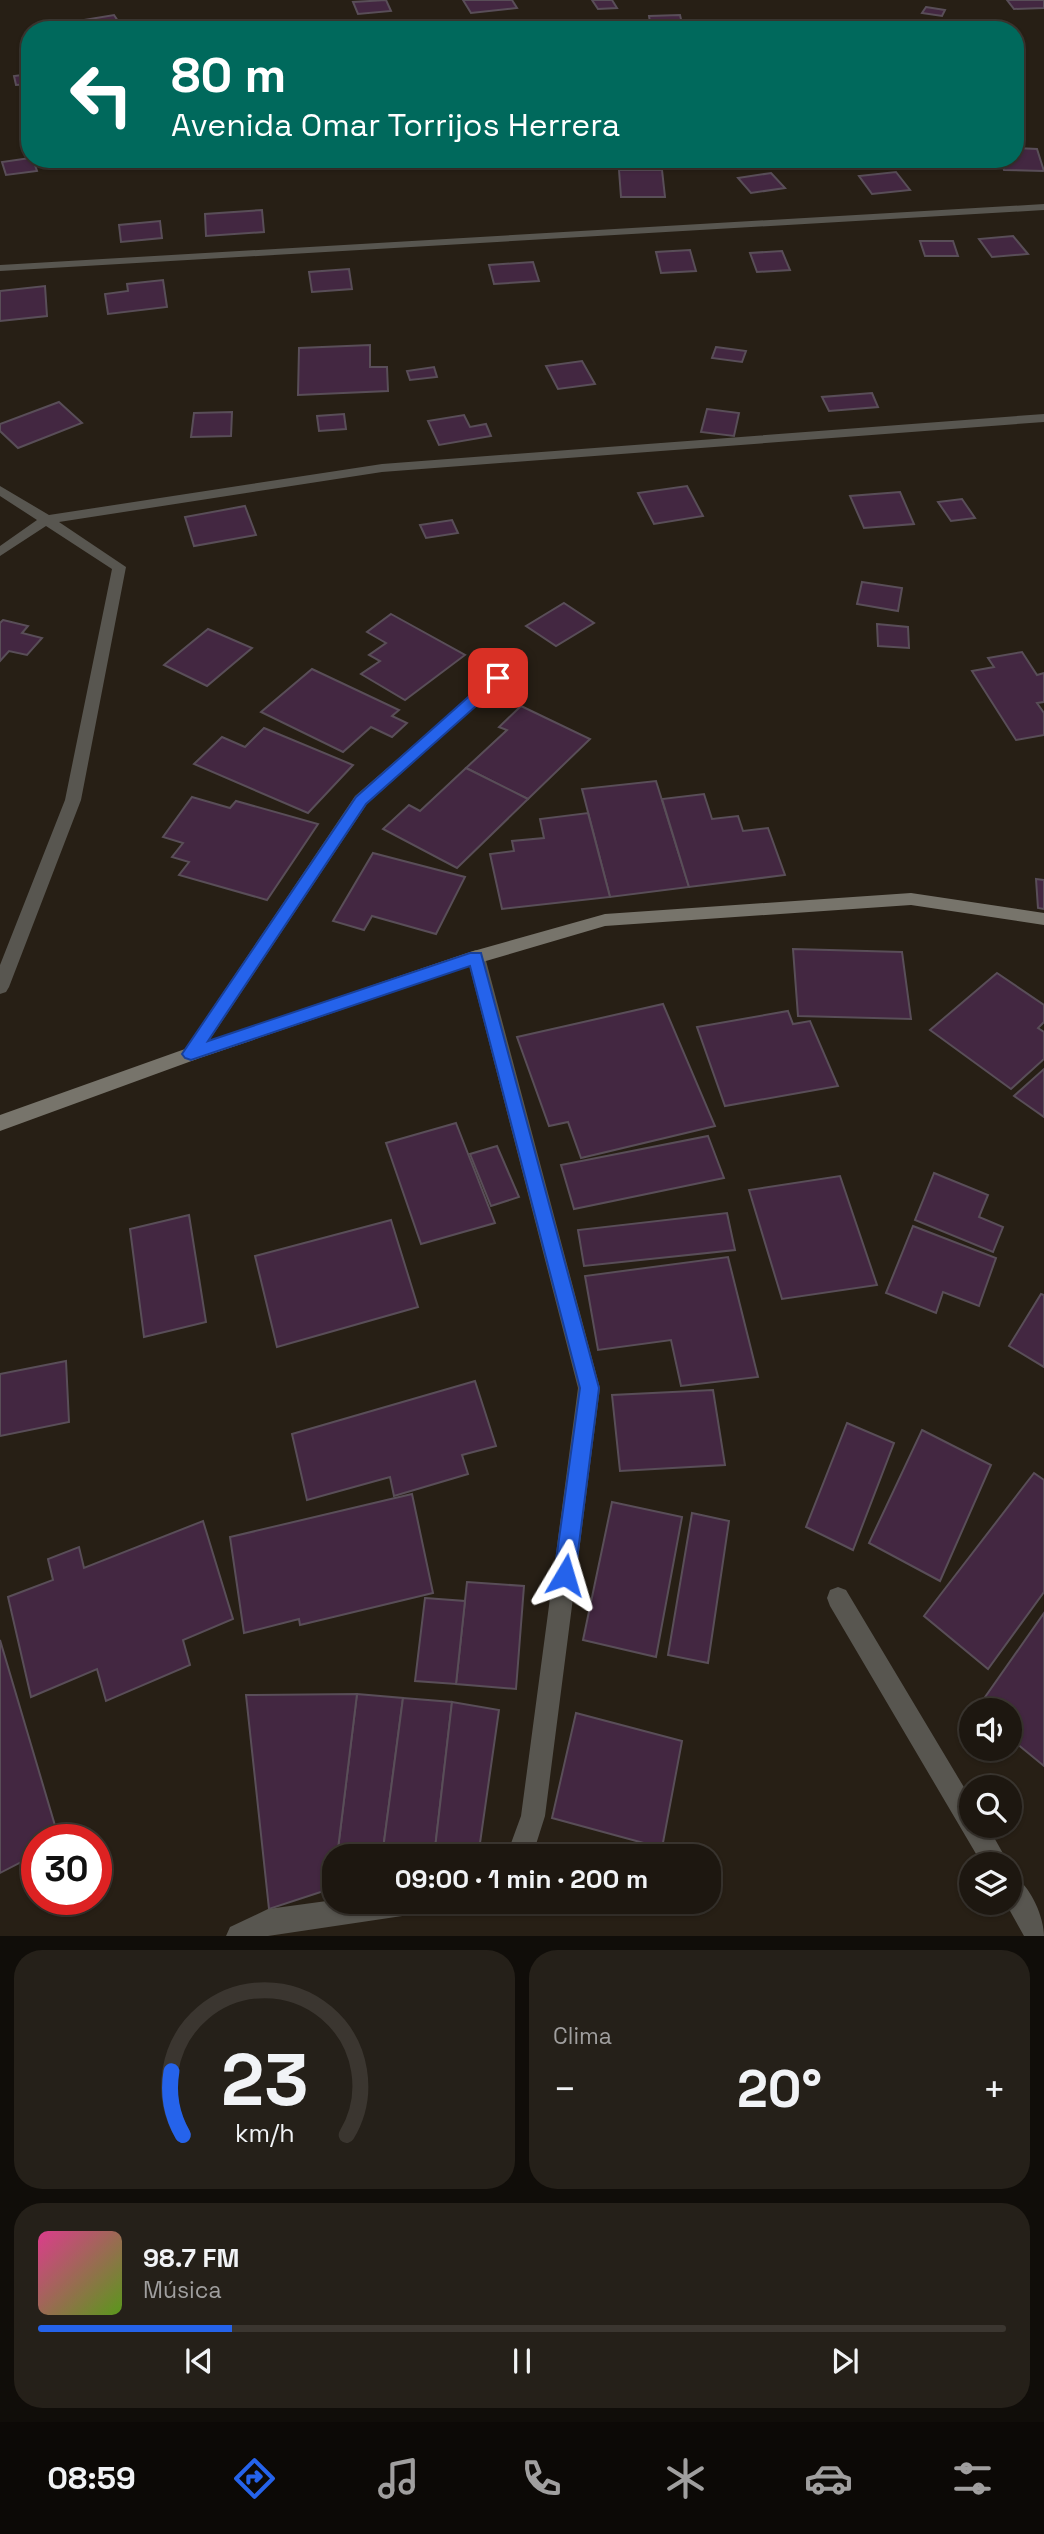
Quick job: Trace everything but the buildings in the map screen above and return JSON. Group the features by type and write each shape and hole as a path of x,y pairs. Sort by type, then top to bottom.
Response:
{"street":[{"path":"0,268 1044,207"},
{"path":"0,552 47,520 382,468 1044,418"},
{"path":"0,490 118,567 73,800 0,987"},
{"path":"191,1054 361,800 498,678"},
{"path":"0,1123 191,1054 476,957 605,920 911,899 1044,919"},
{"path":"476,957 589,1388 533,1816 525,1844"},
{"path":"838,1598 959,1802"},
{"path":"1022,1907 1039,1936"},
{"path":"239,1936 268,1922 324,1914"}],"route":[{"path":"498,678 361,800 191,1054 476,957 589,1388 565,1575"}]}
